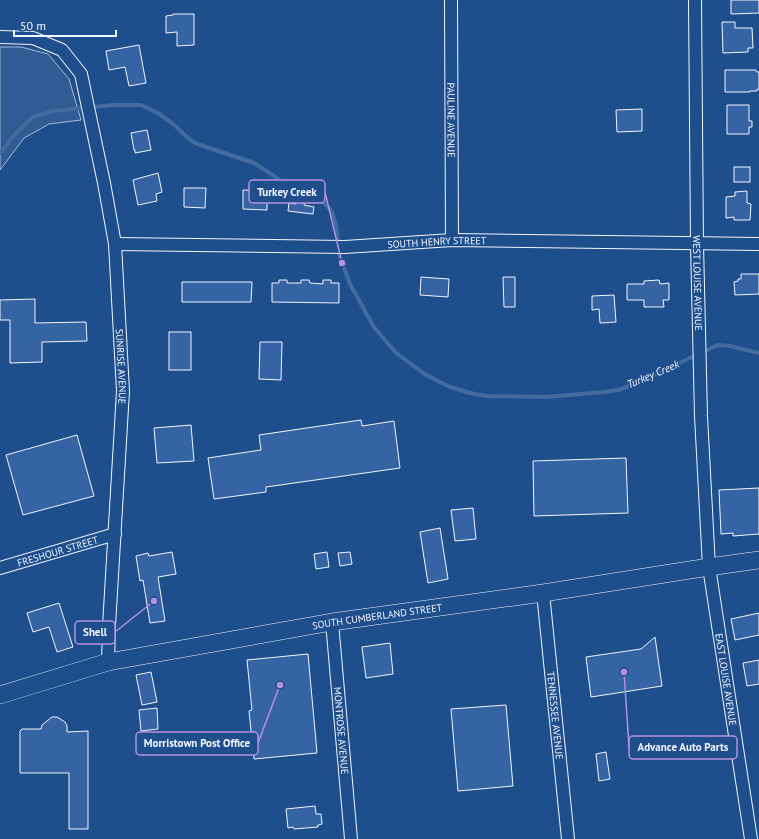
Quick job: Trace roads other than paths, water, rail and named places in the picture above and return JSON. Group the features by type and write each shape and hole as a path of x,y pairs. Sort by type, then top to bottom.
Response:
{"main road":[{"name":"SOUTH CUMBERLAND STREET","path":"0,695 108,662 332,622 543,593 759,560"}],"street":[{"name":"PAULINE AVENUE","path":"451,0 452,240"},
{"name":"WEST LOUISE AVENUE","path":"695,0 696,244 701,416 709,567"},
{"name":"SUNRISE AVENUE","path":"0,37 33,38 62,50 81,74 115,244 123,391 108,662"},
{"name":"SOUTH HENRY STREET","path":"115,244 345,247 452,240 759,244"},
{"name":"FRESHOUR STREET","path":"0,568 115,534"},
{"name":"EAST LOUISE AVENUE","path":"709,567 750,839"},
{"name":"TENNESSEE AVENUE","path":"543,593 568,839"},
{"name":"MONTROSE AVENUE","path":"332,622 351,839"}],"waterway":[{"name":"Turkey Creek","path":"0,153 16,133 33,117 54,111 113,105 141,105 158,113 197,144 254,163 289,188 322,201 332,212 336,225 339,254 351,286 374,327 396,353 426,375 450,387 470,393 486,396 546,397 605,392 618,390 632,385 718,345 730,346 759,353"}],"place":[{"name":"Turkey Creek","path":"342,263"},
{"name":"Shell","path":"154,601"},
{"name":"Advance Auto Parts","path":"624,672"},
{"name":"Morristown Post Office","path":"280,685"}]}
